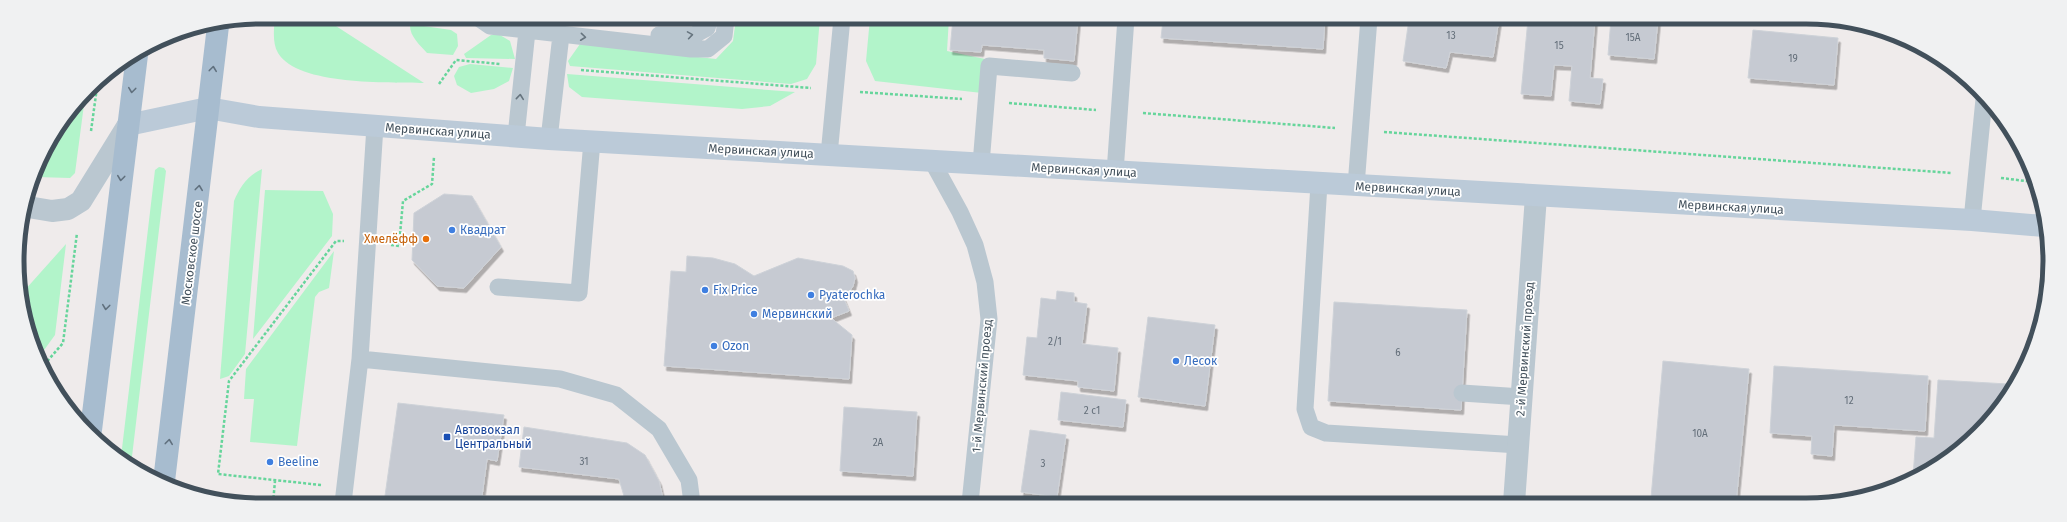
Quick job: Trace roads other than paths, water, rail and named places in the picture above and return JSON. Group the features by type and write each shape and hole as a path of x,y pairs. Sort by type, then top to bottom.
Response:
{"main road":[{"name":"Московское шоссе","path":"164,478 218,28"},
{"path":"90,426 136,59"}],"street":[{"name":"Мервинская улица","path":"128,125 208,108 259,117 549,139 1972,220 2040,226"},
{"path":"31,207 52,211 68,209 81,201 128,125"},
{"name":"2-й Мервинский проезд","path":"1514,498 1536,196"}],"lane":[{"path":"487,24 490,26 527,31 691,49 708,49 724,36 725,24"},
{"path":"611,40 625,32 677,36 694,35 707,28 708,24"},
{"path":"829,155 841,24"},
{"path":"1115,172 1126,24"},
{"path":"1356,186 1369,24"},
{"path":"516,136 527,31"},
{"path":"549,139 562,35"},
{"path":"981,164 990,66 1072,73"},
{"path":"1972,220 1983,104"},
{"path":"344,495 360,359 375,126"},
{"path":"498,287 579,293 592,141"},
{"name":"1-й Мервинский проезд","path":"932,161 960,212 975,245 985,282 989,319 971,498"},
{"path":"1319,184 1305,409 1311,427 1326,433 1518,445"},
{"path":"360,359 560,379 616,395 659,429 689,480 691,498"},
{"path":"1462,393 1522,396"}],"place":[{"name":"Квадрат","path":"452,230"},
{"name":"Хмелёфф","path":"426,239"},
{"name":"Fix Price","path":"705,290"},
{"name":"Pyaterochka","path":"811,295"},
{"name":"Мервинский","path":"754,314"},
{"name":"Ozon","path":"714,346"},
{"name":"Лесок","path":"1176,361"},
{"name":"Автовокзал Центральный","path":"447,437"},
{"name":"Beeline","path":"270,462"}]}
